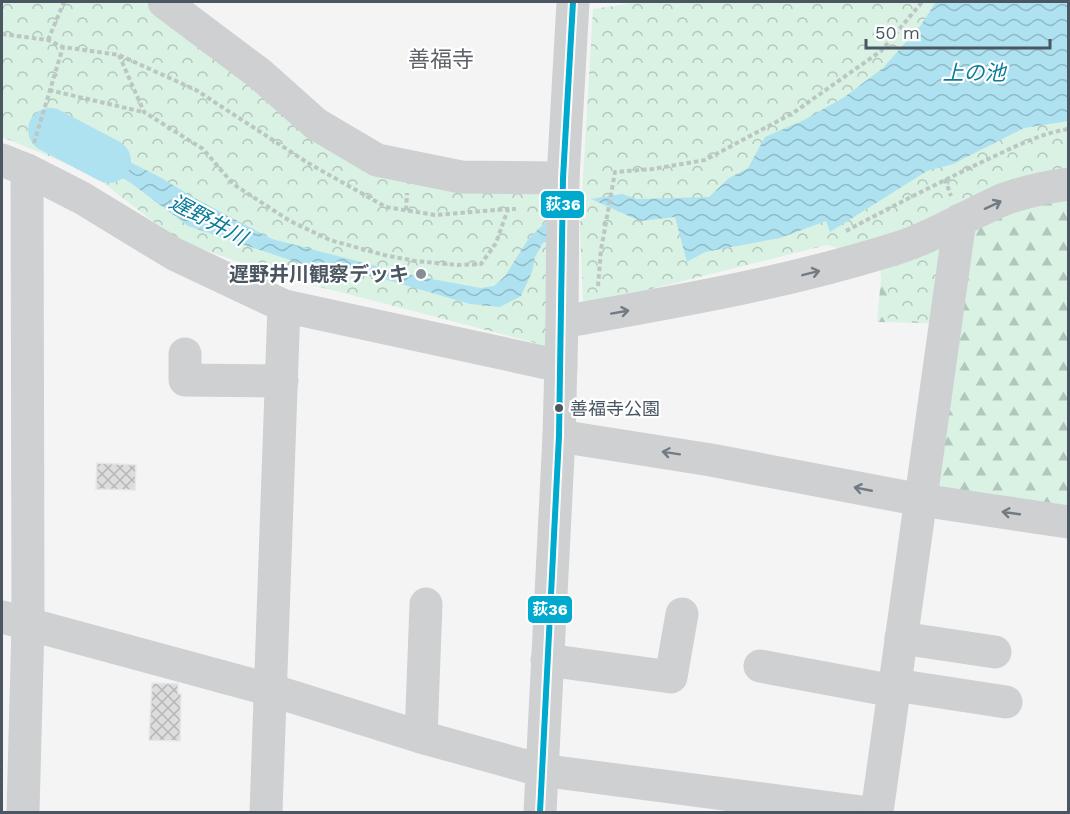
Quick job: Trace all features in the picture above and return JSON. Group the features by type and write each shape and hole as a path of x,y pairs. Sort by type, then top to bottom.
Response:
{"street":[{"path":"164,2 260,74 316,124 377,160 461,177 563,178"},
{"path":"540,813 540,770 559,436 563,178 573,2"},
{"path":"23,813 15,621 14,165 82,198 174,254 284,306 561,366"},
{"path":"562,322 750,288 831,268 894,249 1004,199 1047,187 1068,184"},
{"path":"877,813 960,220"},
{"path":"266,813 284,306"},
{"path":"185,354 185,380 282,381"},
{"path":"559,436 711,460 921,500 1068,522"},
{"path":"421,737 426,604"},
{"path":"547,660 671,677 682,614"},
{"path":"15,621 271,690 421,737 540,770 718,803 862,813"},
{"path":"901,638 995,652"},
{"path":"760,666 894,688 1006,702"}],"path":[{"path":"48,40 64,2"},
{"path":"598,294 601,250 615,172 653,169 705,160 793,113 881,51 922,2"},
{"path":"2,34 48,40 63,48 119,55 196,90 308,163 386,207 435,215 519,208"},
{"path":"14,165 49,90 63,48"},
{"path":"119,55 144,112"},
{"path":"49,90 144,112 203,149 233,184 290,221 330,240 381,254 459,266 481,264 496,243 508,209"},
{"path":"840,235 915,194 1004,152 1051,132 1068,129"}],"green space":[{"name":"善福寺公園","path":"2,2 143,2 177,23 302,129 558,185 547,346 289,280 177,240 92,174 2,137"},
{"path":"640,2 1068,2 1068,197 1047,199 974,229 956,326 885,318 891,264 827,245 583,306 580,226 593,9"},
{"path":"1068,120 1068,519 923,491 930,323 877,322 881,279 877,228"}],"water":[{"name":"上の池","path":"936,2 1068,2 1068,121 1024,128 953,164 927,171 830,232 826,221 780,238 705,252 687,262 675,217 640,221 591,199 622,194 637,199 709,197 729,178 748,168 765,137 804,120 843,98 883,68 921,25"},
{"path":"59,127 158,176 272,239 415,276 481,288 494,286 505,276 529,238 549,219 555,238 543,243 535,257 532,272 521,296 500,307 470,304 377,277 305,265 188,226 131,183 53,138"}],"building":[{"path":"97,463 136,465 135,490 96,489"},
{"path":"152,683 178,684 178,694 181,694 180,741 149,740"}],"waterway":[{"name":"遅野井川","path":"50,130 109,161"}],"transit line":[{"name":"荻36","path":"540,812 559,436 563,178 573,2"}],"place":[{"name":"遅野井川観察デッキ","path":"421,274"},
{"name":"善福寺公園","path":"559,408"}],"district":[{"name":"善福寺","path":"441,59"}]}
